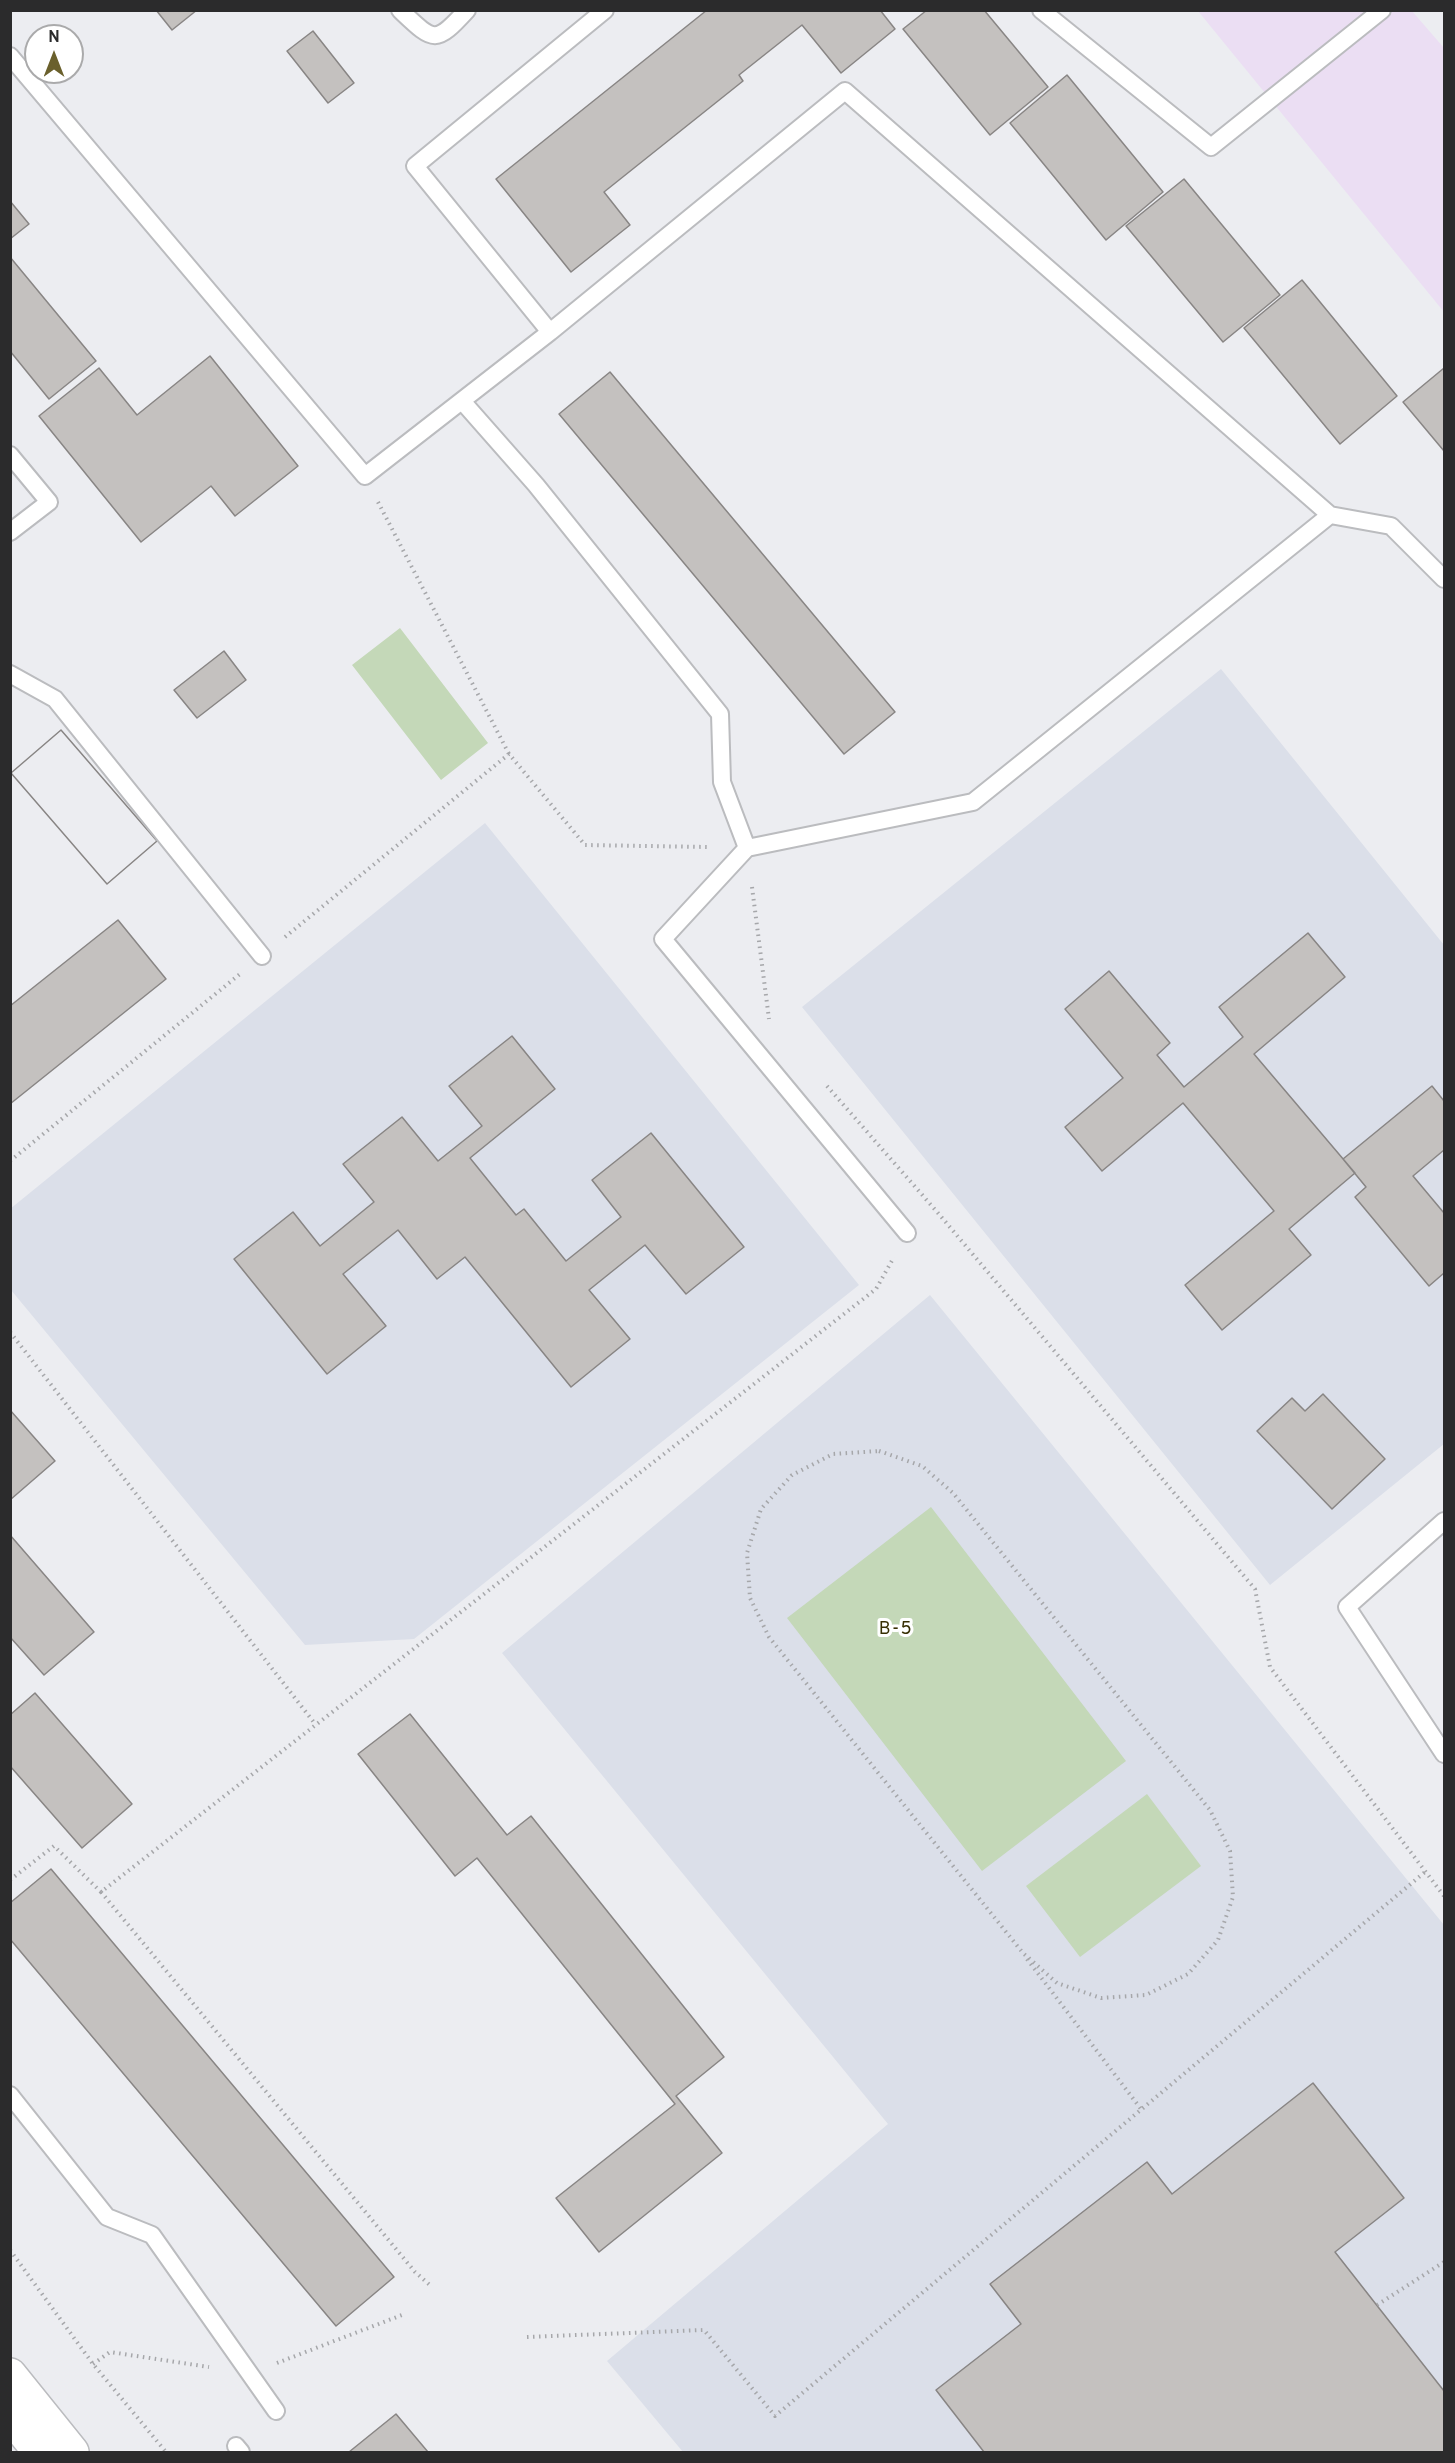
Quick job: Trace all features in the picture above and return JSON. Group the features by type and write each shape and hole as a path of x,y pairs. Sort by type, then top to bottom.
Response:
{"street":[{"path":"10,2374 72,2452"},
{"path":"10,2415 40,2452"}],"lane":[{"path":"400,10 424,33 436,37 447,33 467,10"},
{"path":"550,332 415,166 606,10"},
{"path":"1041,10 1211,147 1382,10"},
{"path":"10,56 365,476 550,332 845,92 1330,515 1391,526 1444,579"},
{"path":"462,401 536,485 720,714 722,782 747,848"},
{"path":"10,455 49,502 10,532"},
{"path":"907,1233 663,939 747,848 973,802 1330,515"},
{"path":"10,674 55,699 262,956"},
{"path":"1444,1521 1347,1607 1444,1754"},
{"path":"10,2095 107,2217 152,2235 276,2411"}],"path":[{"path":"365,476 509,754 585,845 747,848 770,1021"},
{"path":"10,1161 509,754"},
{"path":"823,1082 938,1213 1255,1589 1270,1667 1444,1896"},
{"path":"101,1892 876,1289 907,1233 938,1213"},
{"path":"10,1332 316,1725"},
{"path":"1023,1953 1057,1983 1101,1998 1146,1995 1188,1974 1218,1940 1233,1897 1230,1851 1210,1810 953,1493 922,1466 879,1451 833,1454 792,1475 761,1509 747,1553 750,1598 769,1637 1023,1953 1141,2109"},
{"path":"10,1880 54,1846 101,1892 415,2272 432,2287"},
{"path":"527,2337 705,2330 774,2416 1425,1872"},
{"path":"10,2250 93,2364 166,2452"},
{"path":"1377,2305 1444,2262"}],"shaded area":[{"path":"1198,11 1412,11 1444,48 1444,312"},
{"path":"1221,669 1444,945 1444,1444 1270,1585 802,1007"},
{"path":"485,823 859,1285 414,1639 305,1645 11,1290 10,1209"},
{"path":"930,1295 1444,1925 1444,2452 683,2452 607,2361 888,2124 502,1653"}],"green space":[{"path":"400,628 488,743 441,780 352,665"},
{"path":"931,1507 1126,1761 982,1871 787,1618"},
{"path":"1147,1794 1201,1866 1080,1957 1026,1886"}],"building":[{"path":"156,10 197,10 172,30"},
{"path":"707,10 880,10 895,29 841,73 802,25 739,75 743,81 604,192 630,225 571,272 496,179"},
{"path":"927,10 984,10 1048,87 990,135 903,29"},
{"path":"313,31 354,83 328,103 287,51"},
{"path":"1067,75 1163,192 1106,240 1010,123"},
{"path":"1184,179 1280,295 1223,342 1126,226"},
{"path":"10,201 29,224 10,239"},
{"path":"10,257 96,361 49,399 10,351"},
{"path":"1302,280 1397,396 1340,444 1244,328"},
{"path":"210,356 298,466 235,516 211,486 141,542 39,416 99,368 137,415"},
{"path":"1444,368 1444,451 1403,402"},
{"path":"610,372 895,712 844,754 559,414"},
{"path":"224,651 246,680 197,718 174,690"},
{"path":"61,730 157,841 107,884 11,773"},
{"path":"61,730 157,841 107,884 11,773"},
{"path":"118,920 166,979 10,1104 10,1006"},
{"path":"1308,933 1345,977 1254,1054 1355,1173 1289,1229 1311,1255 1222,1330 1185,1285 1274,1211 1183,1103 1102,1171 1065,1127 1123,1078 1065,1009 1109,971 1170,1043 1157,1055 1184,1087 1243,1037 1219,1007"},
{"path":"512,1036 555,1089 470,1158 516,1215 524,1209 566,1261 621,1217 592,1180 651,1133 744,1247 686,1294 645,1245 589,1290 630,1339 571,1387 465,1257 437,1279 398,1230 343,1274 386,1326 327,1374 234,1259 293,1212 320,1246 374,1202 343,1164 402,1117 438,1161 482,1126 449,1086"},
{"path":"1432,1086 1444,1101 1444,1150 1413,1176 1444,1213 1444,1273 1429,1286 1355,1197 1366,1187 1343,1159"},
{"path":"1323,1394 1385,1459 1332,1509 1257,1431 1292,1398 1305,1411"},
{"path":"10,1410 55,1461 10,1500"},
{"path":"10,1535 94,1632 44,1675 10,1637"},
{"path":"35,1693 132,1804 82,1848 10,1766 10,1715"},
{"path":"410,1714 507,1835 531,1816 724,2057 676,2096 722,2153 599,2252 556,2198 675,2104 477,1858 455,1876 358,1754"},
{"path":"51,1869 394,2277 336,2326 10,1939 10,1903"},
{"path":"1313,2083 1404,2198 1335,2252 1444,2391 1444,2452 984,2452 936,2390 1021,2324 990,2284 1147,2162 1172,2194"},
{"path":"396,2414 428,2452 349,2452"}],"district":[{"name":"В-5","path":"896,1630"}]}
